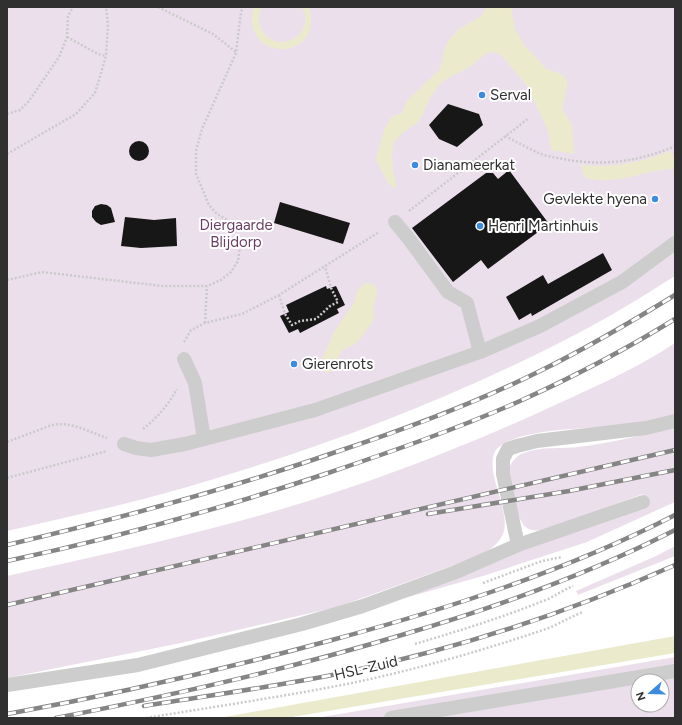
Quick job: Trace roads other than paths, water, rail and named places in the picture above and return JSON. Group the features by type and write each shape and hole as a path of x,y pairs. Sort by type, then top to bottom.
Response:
{"lane":[{"path":"395,222 448,292 467,303 480,352"},
{"path":"124,444 136,448 152,450 185,444 315,410 480,352 540,326 622,282 675,243"},
{"path":"184,359 195,383 204,439"},
{"path":"518,545 503,474 503,460 508,450 537,441 646,428 675,421"},
{"path":"7,685 138,665 302,624 371,604 456,572 518,545 643,502"},
{"path":"391,718 675,671"}],"railway":[{"path":"7,545 212,492 293,467 412,426 490,394 540,371 609,334 675,295"},
{"path":"7,561 129,532 209,510 328,473 425,439 473,421 560,382 599,363 675,319"},
{"path":"7,605 675,450"},
{"path":"428,514 569,491 675,470"},
{"path":"7,714 89,698 211,671 332,640 420,615 550,571 592,554 675,515"},
{"path":"56,718 188,691 275,670 362,647 439,624 508,601 576,575 675,530"},
{"path":"144,706 322,677 431,652 555,613 675,565"}],"place":[{"name":"Serval","path":"482,95"},
{"name":"Dianameerkat","path":"415,165"},
{"name":"Gevlekte hyena","path":"655,199"},
{"name":"Henri Martinhuis","path":"480,226"},
{"name":"Gierenrots","path":"294,364"}],"park label":[{"name":"Diergaarde Blijdorp","path":"236,234"}]}
